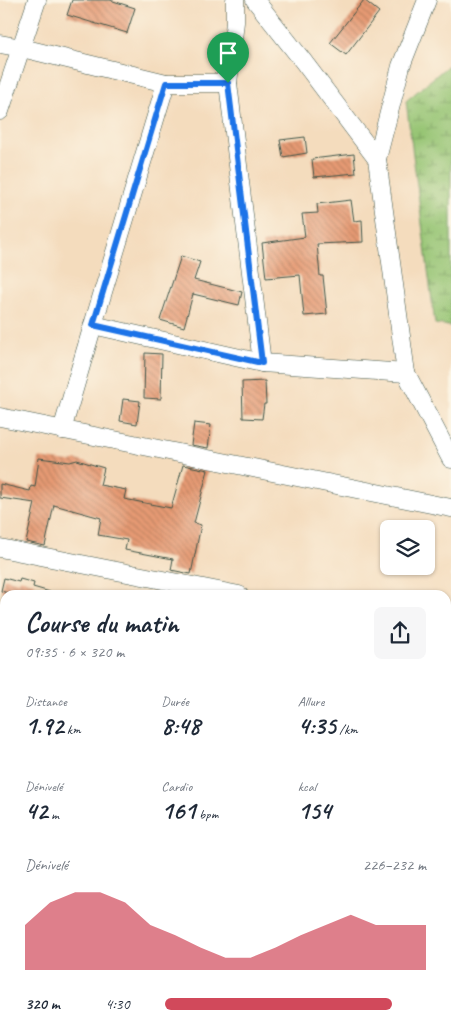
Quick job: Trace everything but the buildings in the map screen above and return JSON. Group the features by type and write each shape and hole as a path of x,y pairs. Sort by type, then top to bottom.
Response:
{"street":[{"path":"0,111 37,0"},
{"path":"236,0 228,83 262,363"},
{"path":"255,0 376,160"},
{"path":"428,0 400,66 376,160 406,373 451,459"},
{"path":"0,44 166,83 228,83"},
{"path":"62,430 166,83"},
{"path":"93,325 262,363 406,373"},
{"path":"0,417 451,508"},
{"path":"0,548 214,590"}],"green space":[{"path":"451,63 451,326 435,324 406,101"}],"route":[{"path":"166,83 228,83 262,363 93,325 166,83"}]}
